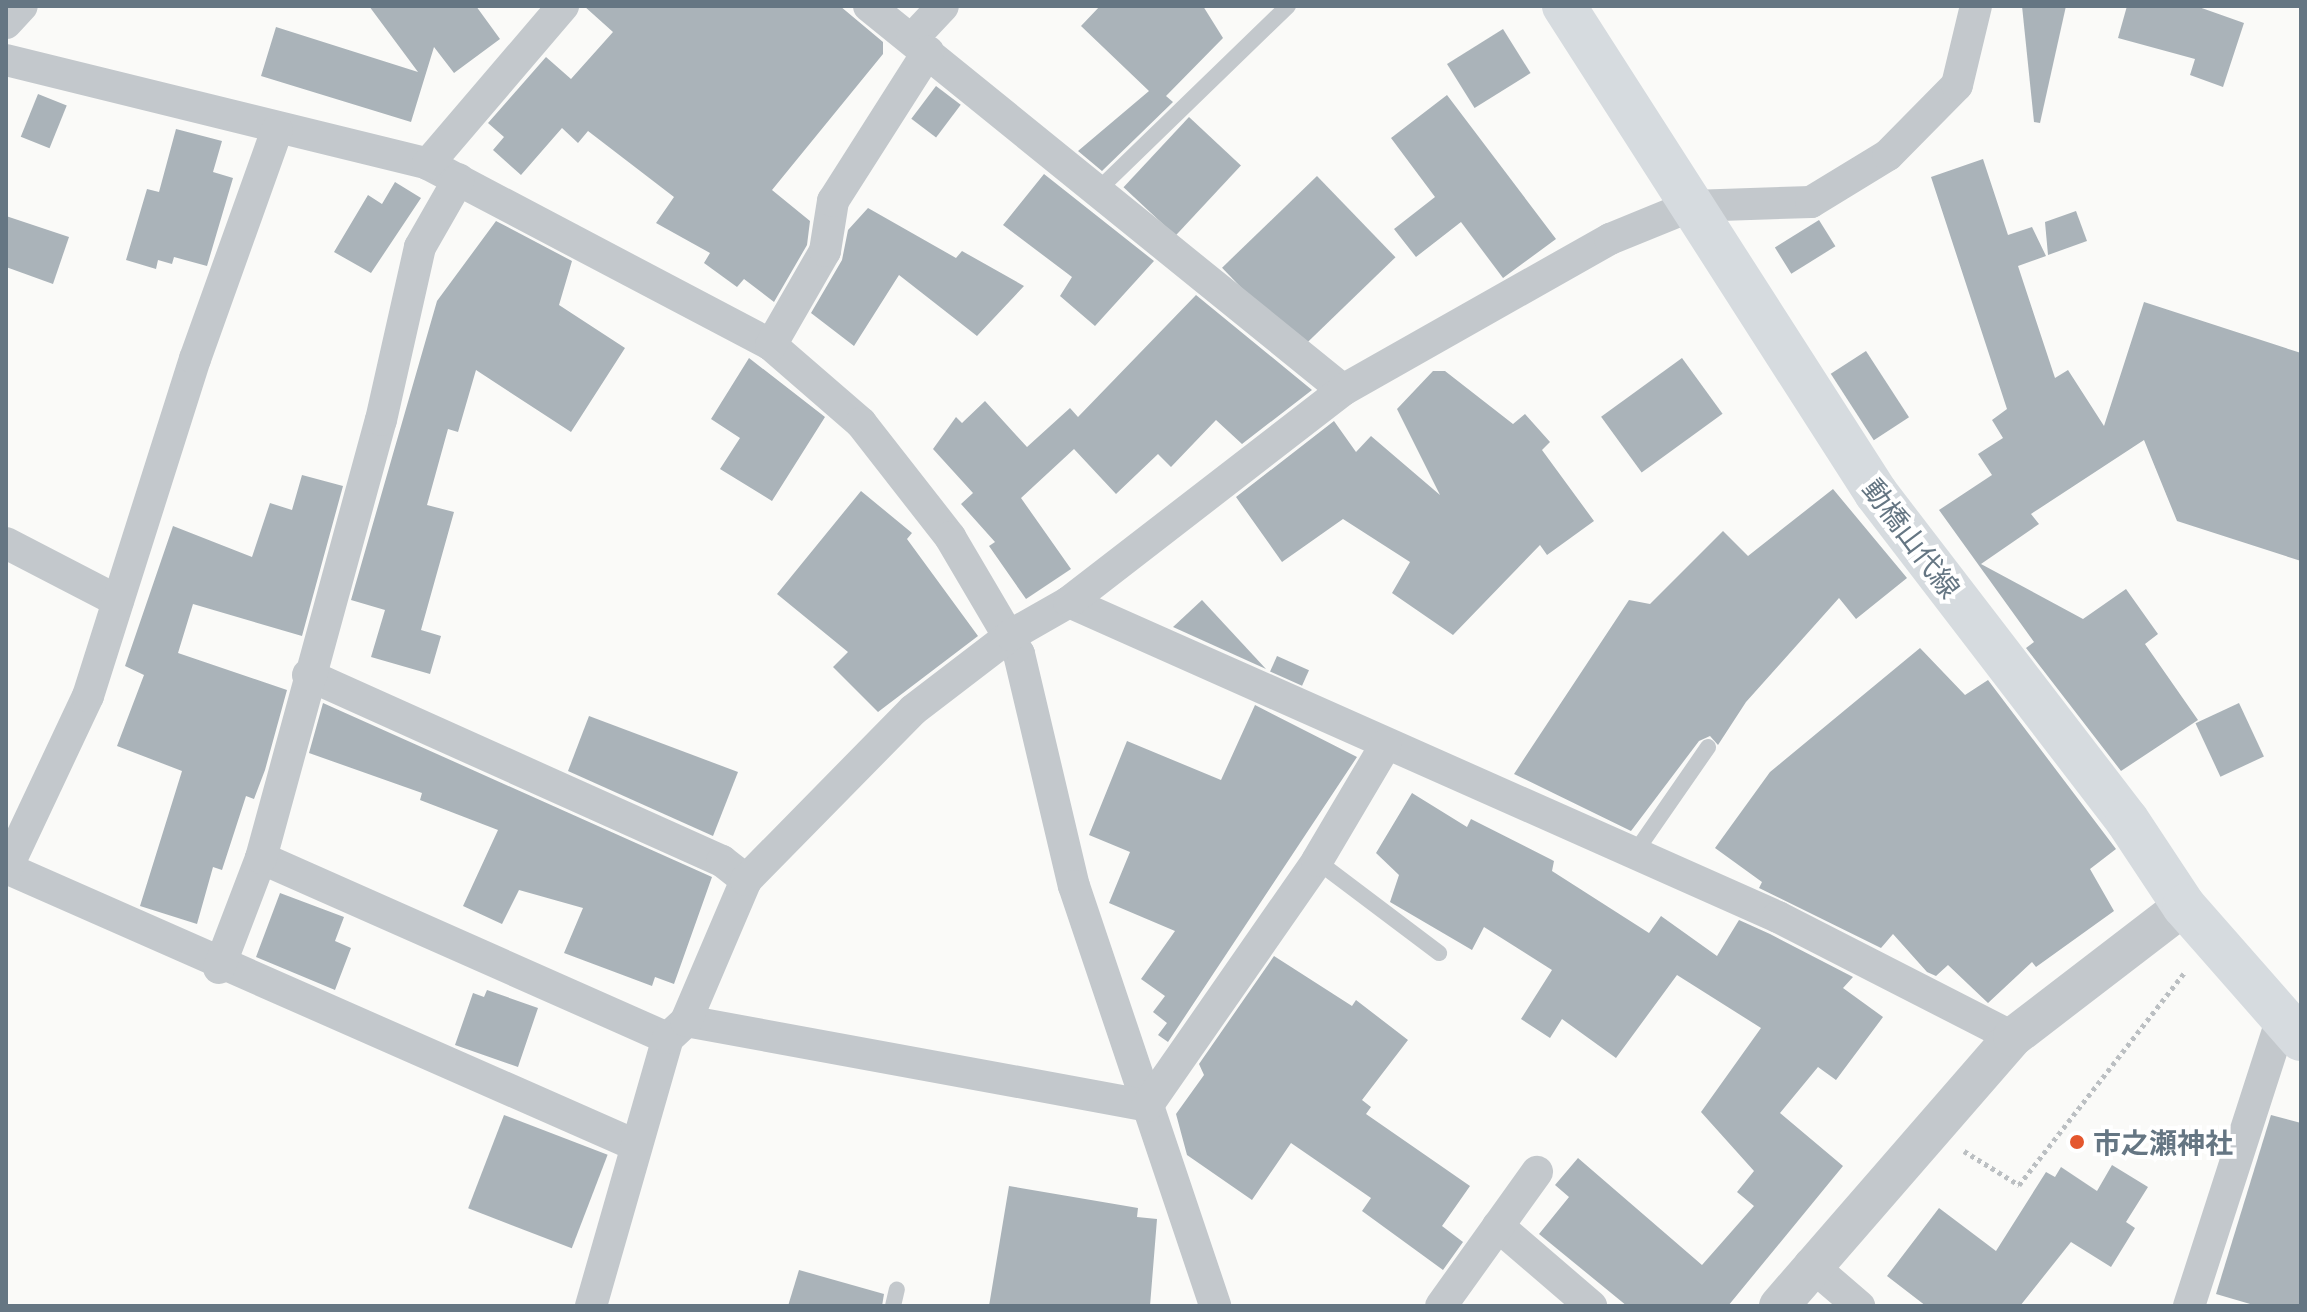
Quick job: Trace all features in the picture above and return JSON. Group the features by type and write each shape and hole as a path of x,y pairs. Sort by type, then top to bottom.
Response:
{"main road":[{"name":"動橋山代線","path":"1564,6 1876,493 2127,820 2184,906 2292,1029"}],"street":[{"path":"6,23 22,6"},
{"path":"428,164 563,6"},
{"path":"869,6 1343,390"},
{"path":"771,345 825,251 833,201 943,6"},
{"path":"591,1306 635,1145 677,1029 746,880 913,710 1011,635 1069,602 1343,390 1610,239 1691,206 1811,202 1888,155 1957,85 1976,6"},
{"path":"6,60 277,130 428,164 771,345 861,423 950,537 1011,635 1074,886 1215,1306"},
{"path":"277,130 88,696 6,868 219,968 635,1145"},
{"path":"219,968 261,858 308,675 381,420 420,247 459,179"},
{"path":"6,543 118,601"},
{"path":"1069,602 1385,746 1778,917 2013,1037"},
{"path":"308,675 722,861 746,880"},
{"path":"1147,1106 1317,861 1385,746"},
{"path":"261,858 677,1029 1147,1106"},
{"path":"1779,1306 1810,1264 2013,1037 2184,906"},
{"path":"2189,1306 2292,1029"},
{"path":"1441,1306 1537,1172"},
{"path":"1498,1226 1591,1306"},
{"path":"1810,1264 1859,1306"}],"lane":[{"path":"1097,191 1288,6"},
{"path":"1634,854 1708,747"},
{"path":"1317,861 1439,953"}],"path":[{"path":"1956,1146 2019,1185 2188,968"}],"building":[{"path":"369,6 476,6 500,39 454,73 434,47 411,122 261,76 276,27 418,72"},
{"path":"584,6 840,6 883,42 883,54 772,190 810,221 807,245 774,302 744,279 737,287 704,263 710,253 656,223 674,197 588,131 578,143 562,128 521,175 493,150 504,137 488,123 546,57 571,79 613,32"},
{"path":"1100,6 1203,6 1223,38 1166,96 1173,102 1102,171 1078,151 1149,91 1081,26"},
{"path":"2022,6 2066,6 2040,123 2034,122"},
{"path":"2127,6 2196,6 2244,23 2223,87 2190,75 2195,59 2118,38"},
{"path":"1503,29 1531,73 1475,108 1447,64"},
{"path":"936,86 961,105 936,137 911,119"},
{"path":"38,94 67,106 50,148 21,137"},
{"path":"1447,95 1556,239 1503,278 1461,222 1416,257 1394,229 1435,197 1391,138"},
{"path":"1189,117 1241,165 1175,236 1124,187"},
{"path":"176,129 222,141 213,172 233,178 207,266 174,257 172,264 158,260 156,269 126,260 147,189 159,192"},
{"path":"1983,159 2008,235 2032,227 2046,256 2018,266 2055,378 2068,370 2104,426 2144,302 2301,353 2301,561 2177,521 2144,440 2031,514 2039,524 1981,564 2083,619 2126,589 2158,634 2145,644 2198,720 2121,771 2026,648 2034,642 1939,510 1992,475 1978,454 2003,438 1992,420 2007,409 1931,177"},
{"path":"1044,174 1154,261 1095,326 1060,296 1072,277 1003,225"},
{"path":"1317,176 1395,257 1301,349 1222,268"},
{"path":"395,182 421,198 371,273 334,252 368,195 382,204"},
{"path":"868,208 956,258 962,251 1024,286 977,336 899,275 854,346 811,313 842,260 848,230"},
{"path":"2076,211 2087,241 2048,255 2045,222"},
{"path":"6,216 69,237 53,284 6,267"},
{"path":"1819,220 1835,246 1791,274 1775,248"},
{"path":"496,221 572,261 559,305 625,348 571,432 476,370 458,432 448,429 427,505 454,512 421,630 441,636 430,674 371,657 385,610 351,600 437,301"},
{"path":"1196,295 1312,390 1242,444 1216,420 1171,467 1158,454 1116,494 1074,449 1021,498 1071,569 1026,599 989,546 995,542 961,504 973,493 933,449 956,417 962,423 985,401 1027,447 1070,408 1078,417"},
{"path":"1866,351 1909,417 1874,440 1831,374"},
{"path":"749,358 825,417 772,501 720,469 740,438 711,419"},
{"path":"1682,358 1723,414 1642,473 1601,417"},
{"path":"1433,371 1445,371 1513,424 1525,414 1550,442 1542,450 1594,521 1547,555 1540,545 1453,635 1392,593 1410,562 1343,519 1282,562 1236,497 1334,421 1356,452 1371,436 1440,495 1397,409"},
{"path":"302,475 343,486 302,636 193,604 178,653 287,690 254,799 246,796 222,870 213,867 197,924 140,906 182,771 117,746 144,675 125,666 173,526 252,557 270,503 292,510"},
{"path":"1833,489 1907,578 1856,619 1839,598 1746,702 1718,745 1710,736 1699,741 1631,831 1514,774 1629,600 1650,604 1723,531 1748,556"},
{"path":"861,491 912,533 907,539 978,636 878,712 833,667 848,652 777,594"},
{"path":"1202,600 1266,669 1173,627"},
{"path":"1920,648 1965,695 1988,680 2116,849 2090,869 2114,911 2036,967 2032,962 1988,1003 1948,965 1936,976 1927,972 1893,934 1881,948 1759,888 1762,882 1715,848 1770,772"},
{"path":"1277,656 1309,670 1302,686 1270,672"},
{"path":"323,703 712,877 674,984 655,977 652,986 564,953 583,908 519,890 502,924 463,906 498,830 420,800 422,793 309,753"},
{"path":"2239,703 2264,756 2220,777 2195,723"},
{"path":"1255,705 1357,757 1168,1042 1158,1035 1167,1023 1153,1012 1165,996 1141,979 1175,931 1109,903 1130,852 1089,835 1127,741 1221,780"},
{"path":"589,716 738,772 713,836 568,771"},
{"path":"1412,793 1467,827 1471,819 1554,861 1552,871 1649,933 1661,916 1717,956 1739,920 1770,934 1853,977 1843,988 1883,1017 1836,1080 1818,1067 1780,1113 1843,1166 1728,1306 1627,1306 1539,1234 1569,1197 1555,1185 1578,1158 1702,1265 1754,1206 1737,1192 1754,1171 1701,1112 1761,1028 1677,975 1616,1058 1562,1019 1550,1038 1521,1019 1552,970 1484,927 1472,950 1390,902 1399,875 1376,853"},
{"path":"280,893 344,917 335,941 351,948 335,990 256,957"},
{"path":"1274,956 1352,1006 1356,1000 1408,1040 1362,1100 1371,1107 1366,1114 1470,1186 1442,1226 1463,1242 1443,1270 1362,1211 1371,1198 1291,1143 1252,1200 1187,1155 1176,1114 1204,1075 1199,1064"},
{"path":"487,990 538,1008 518,1067 455,1045 473,993 484,997"},
{"path":"504,1115 608,1155 572,1248 468,1208"},
{"path":"2271,1115 2301,1123 2301,1306 2257,1306 2216,1294"},
{"path":"2112,1165 2148,1187 2126,1222 2135,1228 2111,1267 2071,1242 2020,1306 1926,1306 1887,1276 1939,1208 1996,1251 2046,1172 2055,1177 2061,1167 2097,1191"},
{"path":"1009,1186 1138,1208 1137,1217 1157,1219 1150,1306 989,1306"},
{"path":"799,1270 884,1294 882,1306 788,1306"}],"place":[{"name":"市之瀬神社","path":"2077,1142"}]}
